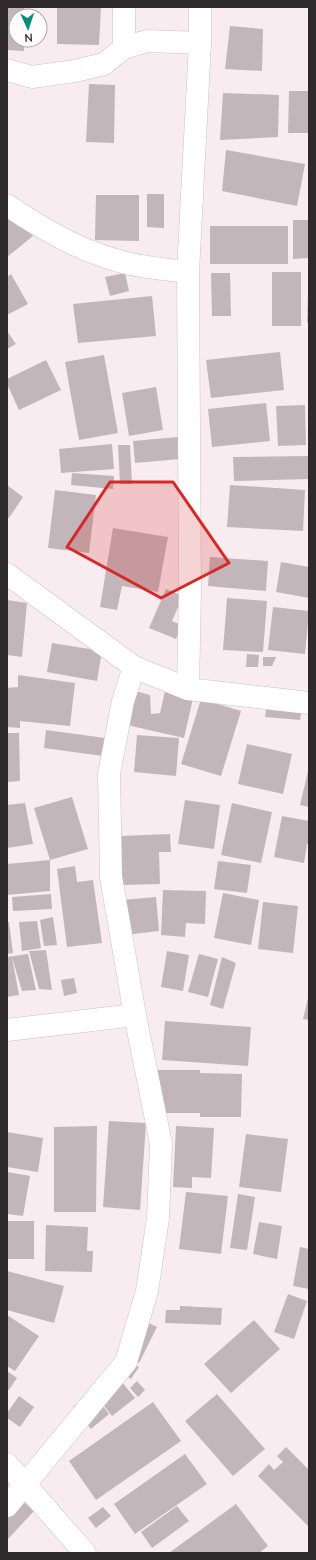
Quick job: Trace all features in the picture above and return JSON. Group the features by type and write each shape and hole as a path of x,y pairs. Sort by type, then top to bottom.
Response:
{"street":[{"path":"124,7 124,48"},
{"path":"188,689 190,589 188,272 200,42 200,7"},
{"path":"7,70 32,77 75,71 104,64 124,48 147,41 200,42"},
{"path":"7,205 29,220 95,254 120,262 188,272"},
{"path":"7,574 134,667 188,689 309,703"},
{"path":"7,1506 26,1485 126,1362 147,1291 158,1218 161,1144 135,1015 111,877 108,774 123,701 134,667"},
{"path":"7,1030 135,1015"},
{"path":"7,1464 85,1553"}],"highlighted area":[{"path":"110,482 173,482 229,563 161,598 67,547"}],"building":[{"path":"7,7 24,7 8,8 8,48 24,48 24,51 7,50"},
{"path":"57,7 101,7 99,45 57,44"},
{"path":"230,26 263,29 262,71 225,69"},
{"path":"89,84 115,85 114,143 86,142"},
{"path":"289,91 309,91 309,133 288,133"},
{"path":"223,93 279,95 278,137 220,140"},
{"path":"226,150 305,164 297,206 222,191"},
{"path":"147,194 164,194 164,228 147,227"},
{"path":"96,195 139,195 139,241 95,240"},
{"path":"7,212 33,236 7,257"},
{"path":"293,220 309,220 309,258 293,259"},
{"path":"210,226 288,226 288,264 210,264"},
{"path":"272,272 301,272 301,326 272,326"},
{"path":"125,273 129,291 110,296 105,277"},
{"path":"211,273 230,273 231,316 212,316"},
{"path":"11,274 28,304 7,315 7,277"},
{"path":"308,295 309,322 307,322"},
{"path":"152,296 156,336 78,343 73,304"},
{"path":"7,331 16,344 7,349"},
{"path":"280,352 284,390 211,398 206,360"},
{"path":"104,355 118,433 79,440 65,362"},
{"path":"46,360 61,390 19,410 7,384 7,379"},
{"path":"156,387 163,430 129,436 122,393"},
{"path":"266,403 270,441 212,447 208,409"},
{"path":"305,405 306,445 278,446 276,406"},
{"path":"178,437 180,459 135,463 133,441"},
{"path":"112,444 114,469 61,473 59,449"},
{"path":"118,445 130,445 132,484 120,484"},
{"path":"309,456 309,479 234,481 233,457"},
{"path":"72,473 114,476 113,489 71,485"},
{"path":"7,485 23,497 9,518 7,517"},
{"path":"230,485 305,490 303,531 227,527"},
{"path":"55,490 96,495 89,553 48,548"},
{"path":"113,528 168,537 158,592 122,586 117,610 100,607"},
{"path":"210,557 268,561 266,591 208,586"},
{"path":"281,562 309,567 309,598 276,592"},
{"path":"166,589 183,596 172,621 182,625 176,639 149,628"},
{"path":"227,598 267,601 263,652 223,650"},
{"path":"7,600 27,603 22,657 7,655"},
{"path":"273,607 309,611 305,654 268,650"},
{"path":"52,643 102,651 97,681 47,672"},
{"path":"247,654 259,655 258,667 246,667"},
{"path":"263,657 276,657 272,666 263,666"},
{"path":"18,675 75,683 70,726 20,721 20,728 7,727 7,688 18,687"},
{"path":"166,687 194,694 184,738 127,725 135,691 150,695 151,714 160,713"},
{"path":"201,699 241,711 221,776 181,764"},
{"path":"267,704 302,707 300,720 265,717"},
{"path":"46,730 105,738 103,756 44,748"},
{"path":"7,733 19,733 20,781 7,782"},
{"path":"137,735 179,738 176,776 134,772"},
{"path":"247,744 292,754 283,794 238,784"},
{"path":"309,771 309,807 300,805"},
{"path":"72,797 88,849 50,860 34,808"},
{"path":"185,800 220,805 214,849 178,844"},
{"path":"25,803 33,844 7,848 7,805"},
{"path":"232,803 272,812 261,863 221,855"},
{"path":"282,816 309,821 309,844 307,844 304,863 274,857"},
{"path":"170,834 171,852 159,852 160,884 122,885 120,836"},
{"path":"50,860 50,891 7,895 7,864"},
{"path":"218,861 251,865 247,893 214,889"},
{"path":"75,866 77,882 93,880 102,943 67,947 57,869"},
{"path":"163,890 206,891 205,924 186,923 185,937 161,935"},
{"path":"223,893 259,900 251,945 214,938"},
{"path":"51,894 52,909 13,911 12,897"},
{"path":"156,897 159,931 125,935 122,900"},
{"path":"263,902 298,906 293,953 258,949"},
{"path":"53,917 57,945 44,946 40,920"},
{"path":"37,921 41,948 22,951 19,922"},
{"path":"7,922 9,922 13,953 7,954"},
{"path":"46,950 52,990 39,989 29,951"},
{"path":"167,951 189,955 183,991 161,987"},
{"path":"28,954 36,990 22,991 12,957 19,995 7,997 7,957"},
{"path":"199,954 218,959 208,997 188,992"},
{"path":"222,957 236,963 223,1009 210,1005"},
{"path":"74,978 77,993 64,996 61,980"},
{"path":"309,998 309,1020 303,1019"},
{"path":"165,1021 251,1027 248,1066 162,1060"},
{"path":"157,1070 200,1070 200,1073 242,1074 241,1117 200,1117 200,1113 157,1113"},
{"path":"109,1121 146,1123 140,1210 103,1207"},
{"path":"97,1126 96,1212 54,1212 54,1127"},
{"path":"176,1126 214,1128 211,1178 192,1177 192,1188 173,1187"},
{"path":"7,1132 43,1138 38,1172 7,1167"},
{"path":"246,1134 288,1139 281,1192 239,1187"},
{"path":"7,1172 30,1176 23,1216 7,1214"},
{"path":"186,1192 228,1196 221,1254 179,1249"},
{"path":"238,1194 255,1197 247,1250 230,1248"},
{"path":"7,1221 34,1221 34,1259 7,1259"},
{"path":"259,1222 282,1226 277,1259 253,1254"},
{"path":"46,1225 88,1227 87,1251 93,1251 92,1272 45,1271"},
{"path":"300,1247 309,1249 309,1289 293,1286"},
{"path":"7,1271 64,1286 54,1323 7,1310"},
{"path":"288,1294 307,1301 294,1339 274,1332"},
{"path":"180,1306 222,1308 221,1325 165,1323 166,1310 180,1310"},
{"path":"7,1315 39,1336 15,1371 7,1366"},
{"path":"254,1320 280,1349 231,1393 204,1364"},
{"path":"145,1321 157,1327 139,1363 127,1358"},
{"path":"122,1357 139,1367 131,1379 115,1369"},
{"path":"7,1371 17,1378 9,1390 7,1389"},
{"path":"116,1375 135,1398 112,1416 94,1393"},
{"path":"137,1381 145,1390 138,1397 130,1388"},
{"path":"92,1392 109,1414 91,1429 73,1407"},
{"path":"217,1394 265,1449 233,1476 185,1421"},
{"path":"19,1396 34,1407 20,1427 7,1418 7,1413"},
{"path":"153,1402 181,1441 96,1500 69,1461"},
{"path":"286,1447 309,1470 309,1527 258,1476 269,1464 274,1470 283,1462 277,1456"},
{"path":"185,1454 207,1484 135,1534 114,1504"},
{"path":"15,1494 34,1511 7,1540 7,1503"},
{"path":"236,1504 268,1546 259,1553 169,1553"},
{"path":"177,1506 189,1521 152,1548 141,1532"},
{"path":"103,1507 111,1516 96,1528 88,1518"}]}
